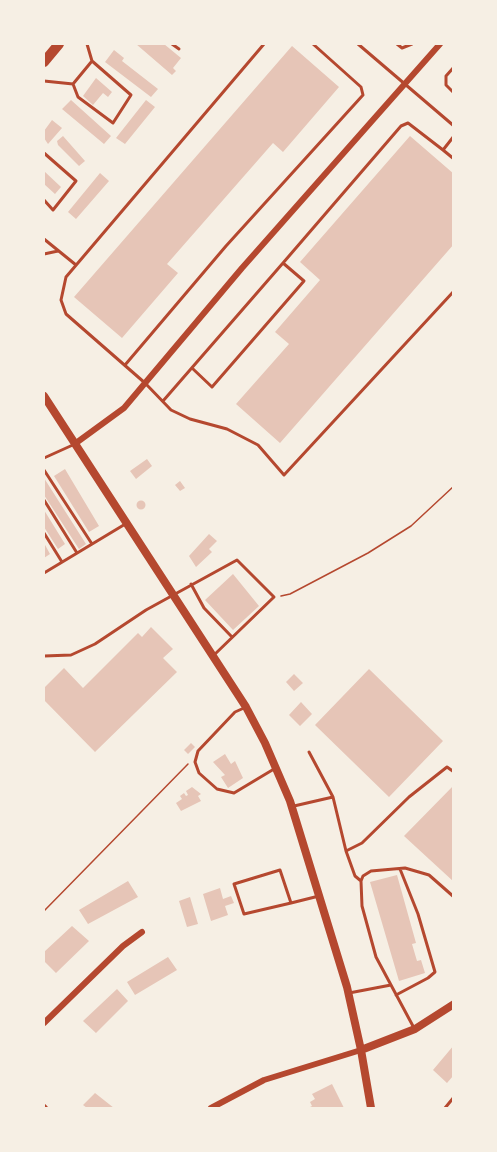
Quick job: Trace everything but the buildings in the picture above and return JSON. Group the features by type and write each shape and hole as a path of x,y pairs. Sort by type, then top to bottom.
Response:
{"highway":[{"path":"44,62 59,44"}],"street":[{"path":"75,443 124,408 440,44"},
{"path":"44,396 246,707 276,768 292,806 349,993 362,1050 371,1108"},
{"path":"44,1023 115,953 142,932"},
{"path":"211,1108 264,1080 362,1050 415,1029 453,1004"}],"lane":[{"path":"73,84 78,97 113,123 131,95 92,61 87,44"},
{"path":"172,44 179,49"},
{"path":"264,44 76,265 62,285 62,308 145,383 171,410 190,419 227,429 258,445 284,475 453,291"},
{"path":"125,365 226,246 363,95 361,87 313,44"},
{"path":"358,44 453,126"},
{"path":"397,44 402,48 412,44"},
{"path":"73,84 92,61"},
{"path":"453,67 446,76 446,85 453,93"},
{"path":"44,81 73,84"},
{"path":"163,401 401,126 408,123 453,159"},
{"path":"443,150 453,136"},
{"path":"44,153 76,181 53,210 44,200"},
{"path":"44,239 76,265"},
{"path":"44,254 58,251"},
{"path":"192,368 212,387 304,281 283,262"},
{"path":"44,458 75,443"},
{"path":"44,470 92,544"},
{"path":"44,500 77,553"},
{"path":"44,573 127,523"},
{"path":"44,533 62,562"},
{"path":"44,656 71,655 95,644 191,584 237,560 274,597 213,656"},
{"path":"191,584 204,608 232,637"},
{"path":"246,707 234,712 195,757 199,773 224,793 241,791 276,768"},
{"path":"309,752 333,797 346,851 355,876 361,881"},
{"path":"346,851 362,843 409,797 447,767 453,772"},
{"path":"292,806 333,797"},
{"path":"396,995 435,972 418,914 399,868"},
{"path":"415,1029 372,944 362,906 361,881 363,876 371,871 399,868 429,875 453,897"},
{"path":"291,903 280,870 234,884 244,914 321,896"},
{"path":"349,993 391,985"},
{"path":"445,1108 453,1097"}],"path":[{"path":"274,597 290,594 403,531 453,486"},
{"path":"44,911 195,757"}]}
